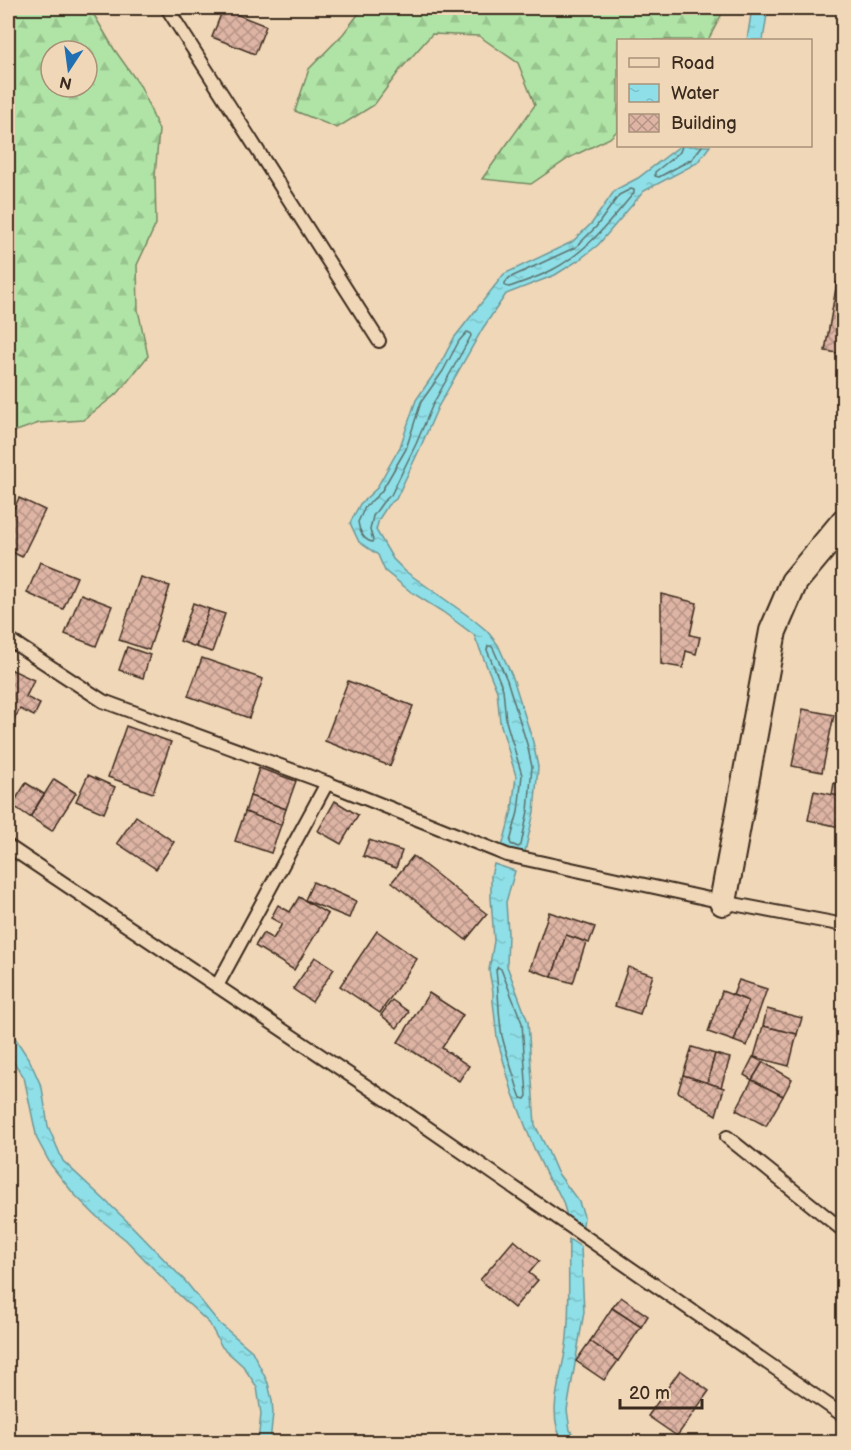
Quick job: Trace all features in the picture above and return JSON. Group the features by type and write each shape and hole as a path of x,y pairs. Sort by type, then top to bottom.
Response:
{"street":[{"path":"723,902 774,631 794,582 843,522"}],"lane":[{"path":"167,8 379,342"},
{"path":"8,639 103,701 327,783 507,855 723,902 843,925"},
{"path":"217,986 327,783"},
{"path":"8,846 402,1110 843,1416"},
{"path":"727,1137 843,1231"}],"green space":[{"path":"8,8 90,8 114,49 141,87 159,130 155,176 156,224 137,265 138,310 148,356 119,392 83,420 39,423 8,434"},
{"path":"363,8 725,8 709,39 617,39 617,131 610,138 569,158 531,184 482,179 535,105 518,63 479,36 432,34 400,70 374,105 337,128 295,111 309,69 343,34"}],"water":[{"path":"752,8 768,8 763,39 747,39"},
{"path":"679,147 709,147 697,163 644,191 598,245 579,260 555,275 506,294 483,328 438,407 396,499 388,505 379,519 376,530 393,559 405,571 487,631 498,645 513,678 533,742 538,767 534,812 524,856 502,847 512,810 516,776 500,722 497,691 474,635 411,592 385,571 378,555 359,542 350,523 360,504 376,489 400,447 416,400 438,368 454,338 504,274 572,242 592,223 615,190 638,178"},
{"path":"494,864 515,871 506,902 507,966 528,1022 535,1125 557,1172 579,1202 584,1216 583,1225 580,1227 568,1220 563,1202 548,1178 533,1146 512,1091 497,1038 489,970 494,941 491,875"},
{"path":"8,1027 30,1061 42,1088 48,1126 63,1161 125,1219 186,1282 219,1323 252,1351 268,1383 272,1400 270,1442 258,1442 261,1414 257,1387 243,1366 222,1347 209,1323 126,1240 96,1216 73,1193 51,1165 37,1139 24,1077 8,1054"},
{"path":"569,1239 581,1247 584,1312 567,1410 570,1430 578,1442 563,1442 555,1417 557,1390 567,1337"}],"building":[{"path":"223,9 266,26 255,54 212,37"},
{"path":"841,30 844,31 844,54 836,52"},
{"path":"837,282 844,284 844,354 825,351"},
{"path":"19,498 45,510 22,557 8,550 8,521"},
{"path":"40,562 77,577 63,609 27,593"},
{"path":"140,577 170,586 149,650 119,640"},
{"path":"81,594 112,606 96,646 65,634"},
{"path":"661,594 697,603 690,635 700,637 696,654 686,651 683,668 661,664"},
{"path":"193,603 209,609 196,647 180,641"},
{"path":"209,609 225,614 212,652 196,647"},
{"path":"127,647 150,655 143,678 119,670"},
{"path":"202,658 263,679 249,718 188,696"},
{"path":"8,668 34,680 26,697 40,704 34,716 20,709 12,723 8,721"},
{"path":"348,681 413,706 390,766 325,741"},
{"path":"803,709 834,715 822,772 792,766"},
{"path":"126,726 171,742 153,793 108,777"},
{"path":"259,768 296,781 286,809 250,796"},
{"path":"88,775 115,787 104,813 76,801"},
{"path":"54,779 76,793 52,831 30,817"},
{"path":"26,783 44,794 30,817 12,805"},
{"path":"834,783 844,785 844,797 832,795"},
{"path":"814,791 844,797 844,828 808,820"},
{"path":"250,796 286,809 281,825 245,812"},
{"path":"335,801 358,815 341,844 318,831"},
{"path":"245,812 281,825 271,853 235,841"},
{"path":"136,816 174,842 156,869 117,843"},
{"path":"369,840 402,851 396,868 363,856"},
{"path":"413,856 487,914 466,940 392,882"},
{"path":"313,882 356,901 349,918 305,900"},
{"path":"299,897 328,914 294,970 255,946 263,933 273,939 282,924 271,918 278,905 290,912"},
{"path":"549,912 595,927 589,943 566,935 552,977 530,969"},
{"path":"377,931 417,959 380,1013 340,986"},
{"path":"566,935 586,942 573,983 552,977"},
{"path":"315,957 334,969 312,1002 293,989"},
{"path":"628,967 653,975 640,1014 615,1006"},
{"path":"739,980 767,989 747,1046 734,1041 748,1001 733,995"},
{"path":"722,991 748,1001 734,1041 708,1032"},
{"path":"429,993 463,1015 442,1048 469,1066 459,1081 398,1042"},
{"path":"392,1000 409,1012 397,1028 381,1015"},
{"path":"767,1009 802,1018 797,1034 763,1026"},
{"path":"763,1026 797,1034 789,1066 754,1057"},
{"path":"692,1047 715,1054 707,1083 683,1075"},
{"path":"715,1054 730,1058 721,1087 707,1083"},
{"path":"753,1057 763,1062 752,1080 744,1075"},
{"path":"763,1062 792,1079 783,1096 752,1080"},
{"path":"683,1075 724,1088 716,1115 678,1092"},
{"path":"752,1080 783,1096 766,1126 736,1110"},
{"path":"514,1240 539,1261 529,1273 538,1280 514,1308 480,1280"},
{"path":"621,1297 648,1316 641,1327 612,1308"},
{"path":"612,1308 641,1327 618,1361 590,1341"},
{"path":"590,1341 618,1361 604,1380 576,1361"},
{"path":"680,1370 709,1391 677,1436 648,1416"}]}
